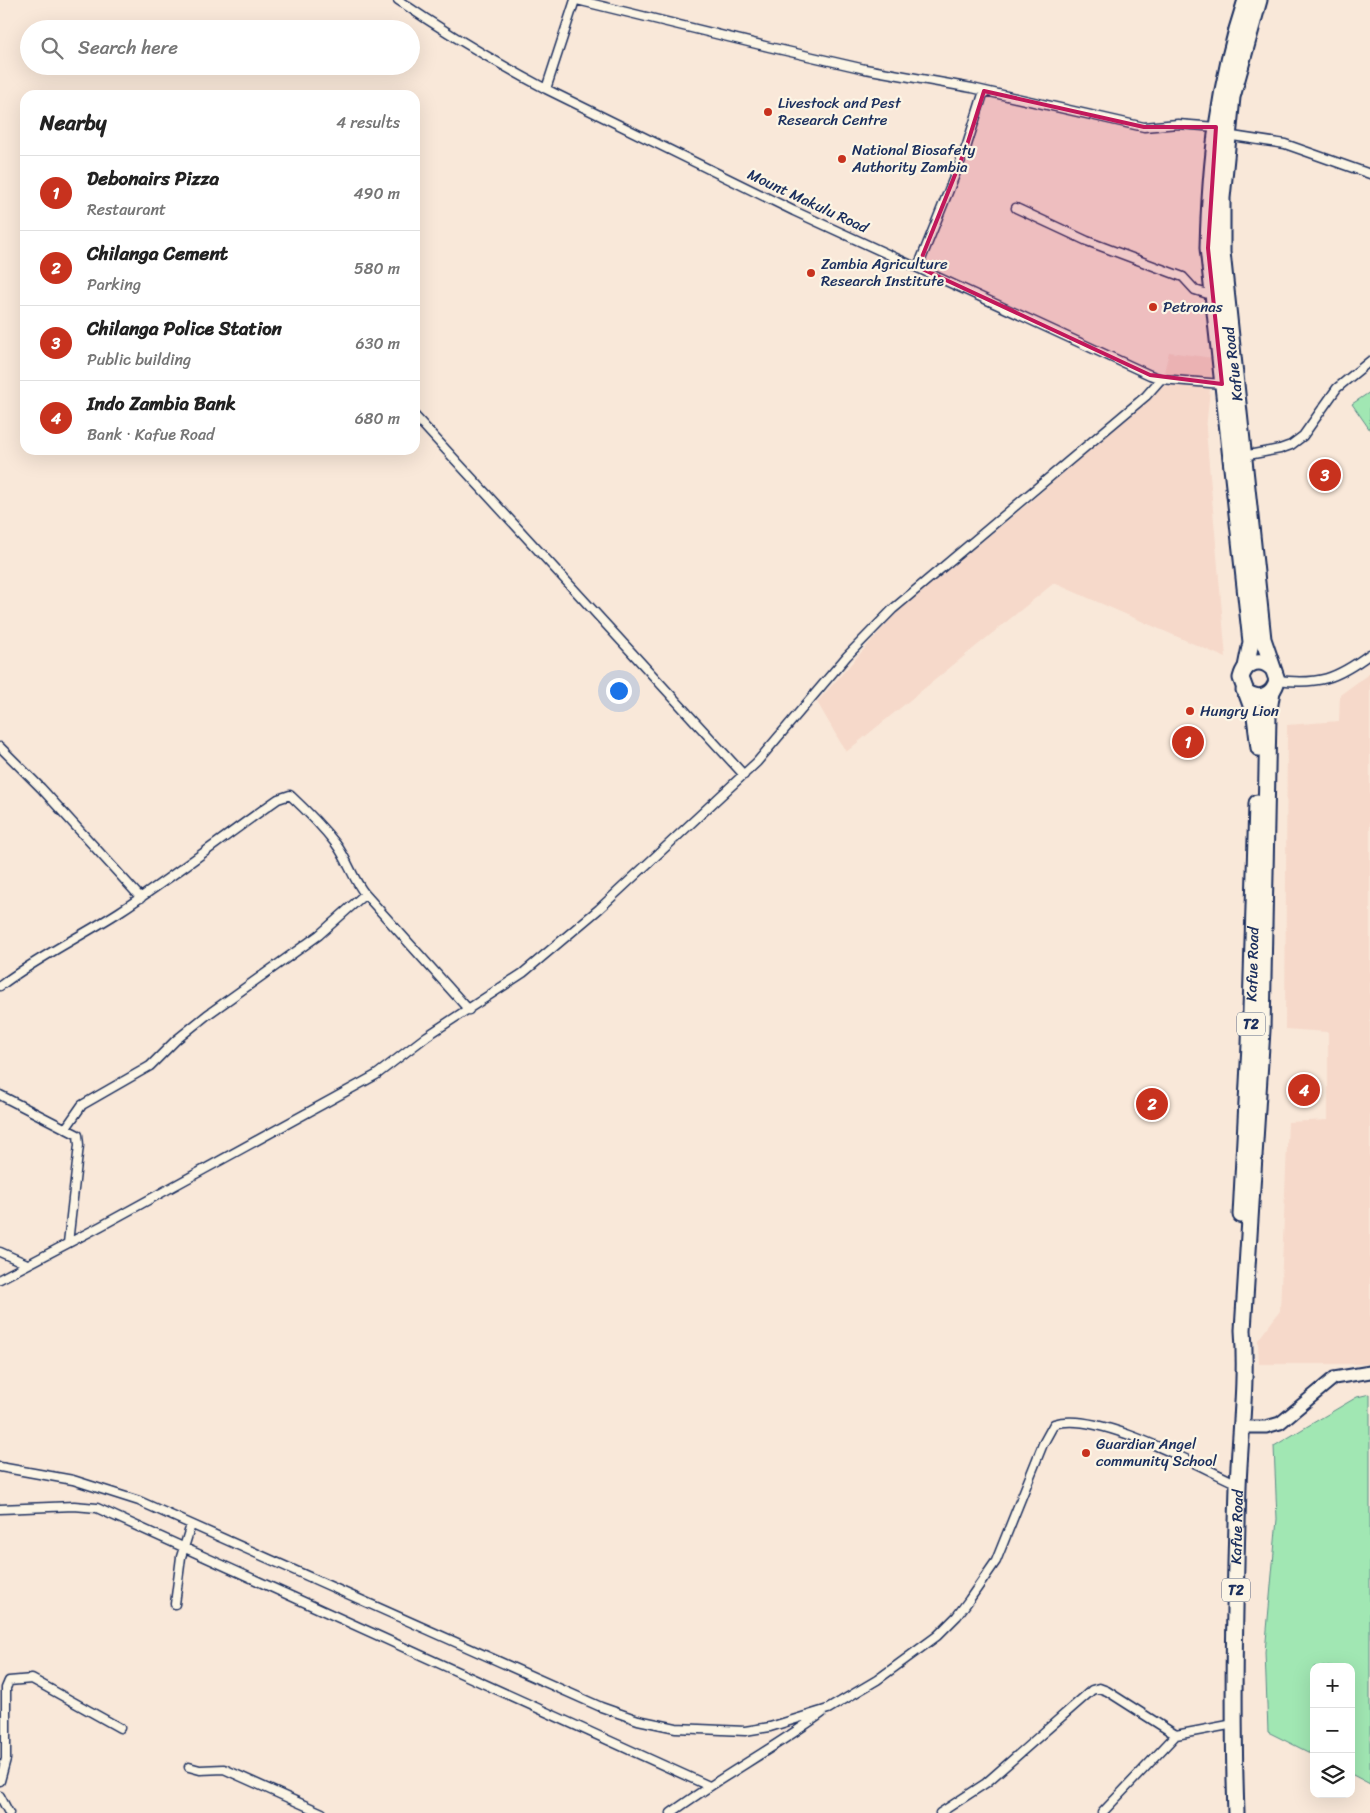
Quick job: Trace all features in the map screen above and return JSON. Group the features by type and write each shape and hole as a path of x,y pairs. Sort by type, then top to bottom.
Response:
{"highway":[{"name":"Kafue Road","path":"1246,0 1231,49 1221,131 1209,189 1208,248 1211,295 1251,642 1246,667"},
{"name":"Kafue Road","path":"1236,1813 1234,1724 1238,1484 1245,1367 1243,1330 1262,1030 1268,716 1274,680 1263,639 1222,252 1221,131 1259,0"},
{"path":"1260,662 1274,680 1261,697 1249,694 1244,690 1241,678 1246,667 1260,662"},
{"name":"Kafue Road","path":"1243,1330 1238,1320 1243,1165 1250,1046 1260,740 1255,716 1244,690"}],"street":[{"name":"Mount Makulu Road","path":"398,0 508,69 546,89 785,206 1068,339 1161,379 1222,384"},
{"path":"546,89 576,0 798,54 984,91 1144,127 1178,124 1285,144 1370,174"},
{"path":"918,267 967,145 984,91"},
{"path":"1016,208 1087,241 1183,276 1195,290 1211,295"},
{"path":"1243,456 1291,445 1303,436 1337,388 1370,361"},
{"path":"0,1279 376,1075 427,1036 523,973 578,928 744,775 782,735 847,656 893,609 1146,396 1161,379"},
{"path":"420,421 744,775"},
{"path":"1274,680 1300,683 1328,679 1348,670 1370,654"},
{"path":"0,747 41,788 141,898"},
{"path":"0,986 24,967 88,932 141,898 278,799 290,794 336,844 347,861 354,882 469,1010"},
{"path":"66,1128 82,1105 150,1066 176,1040 207,1015 319,935 365,894"},
{"path":"0,1095 78,1135 79,1145 68,1243"},
{"path":"0,1252 27,1264"},
{"path":"1240,1427 1266,1427 1280,1423 1334,1378 1370,1372"},
{"path":"671,1813 709,1786 781,1743 828,1709 877,1680 914,1654 957,1616 996,1561 1043,1444 1054,1424 1064,1421 1076,1421 1120,1432 1238,1484"},
{"path":"0,1467 32,1471 103,1488 139,1501 610,1710 638,1720 676,1728 745,1731 770,1727 828,1709"},
{"path":"0,1509 91,1507 709,1786"},
{"path":"176,1604 184,1548 191,1525"},
{"path":"0,1781 6,1759 6,1688 9,1681 32,1679 120,1728"},
{"path":"940,1813 986,1784 1092,1690 1099,1688 1107,1691 1176,1735"},
{"path":"1102,1813 1176,1735 1234,1724"},
{"path":"770,1727 779,1728 782,1731 784,1735 781,1743"},
{"path":"189,1767 200,1770 224,1769 322,1813"},
{"path":"0,1796 9,1813"}],"highlighted area":[{"path":"984,91 1144,127 1216,127 1208,248 1222,384 1150,375 918,267 967,145"}],"shaded area":[{"path":"1169,352 1213,358 1206,430 1226,658 1054,583 846,752 817,702 898,611 1030,502 1160,388"},
{"path":"1370,673 1370,1364 1259,1364 1258,1340 1280,1311 1288,1122 1328,1120 1328,1032 1285,1029 1287,725 1339,721 1340,695"}],"green space":[{"path":"1370,392 1370,430 1352,404"},
{"path":"1370,1394 1370,1784 1355,1776 1355,1663 1310,1663 1310,1753 1268,1732 1265,1652 1277,1519 1274,1446 1357,1397"}],"place":[{"name":"Livestock and Pest Research Centre","path":"768,112"},
{"name":"National Biosafety Authority Zambia","path":"842,159"},
{"name":"Zambia Agriculture Research Institute","path":"811,273"},
{"name":"Petronas","path":"1153,307"},
{"name":"Chilanga Police Station","path":"1325,475"},
{"name":"Hungry Lion","path":"1190,711"},
{"name":"Debonairs Pizza","path":"1188,742"},
{"name":"Indo Zambia Bank","path":"1304,1090"},
{"name":"Chilanga Cement","path":"1152,1104"},
{"name":"Guardian Angel community School","path":"1086,1453"}]}
